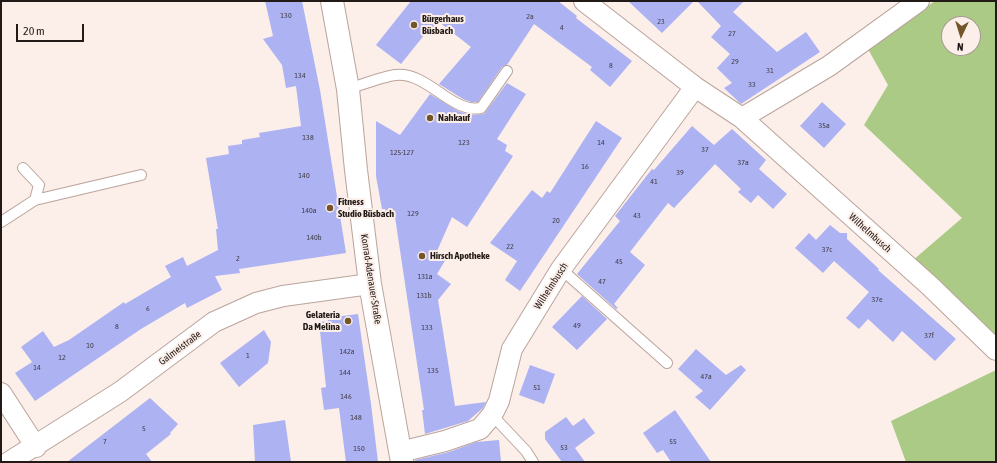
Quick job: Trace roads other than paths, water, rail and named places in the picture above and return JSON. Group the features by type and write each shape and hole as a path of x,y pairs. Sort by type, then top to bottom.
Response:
{"street":[{"name":"Konrad-Adenauer-Straße","path":"332,1 348,89 370,284 401,457"},
{"name":"Wilhelmbusch","path":"584,1 695,87 742,118 930,286 996,350"},
{"path":"742,118 829,66 919,1"},
{"name":"Wilhelmbusch","path":"401,457 480,429 492,415 499,401 512,349 561,269 695,87"},
{"name":"Galmeistraße","path":"10,462 36,447 120,392 214,322 256,303 283,296 370,284"},
{"path":"1,393 36,447"}],"lane":[{"path":"348,89 396,75 417,78 464,108 474,110 481,108 507,71"},
{"path":"22,168 39,184 35,200"},
{"path":"1,222 35,200 141,175"},
{"path":"561,269 667,363"},
{"path":"492,415 526,451 533,462"}],"place":[{"name":"Bürgerhaus Büsbach","path":"414,25"},
{"name":"Nahkauf","path":"430,118"},
{"name":"Fitness Studio Büsbach","path":"330,208"},
{"name":"Hirsch Apotheke","path":"422,256"},
{"name":"Gelateria Da Melina","path":"348,321"}]}
